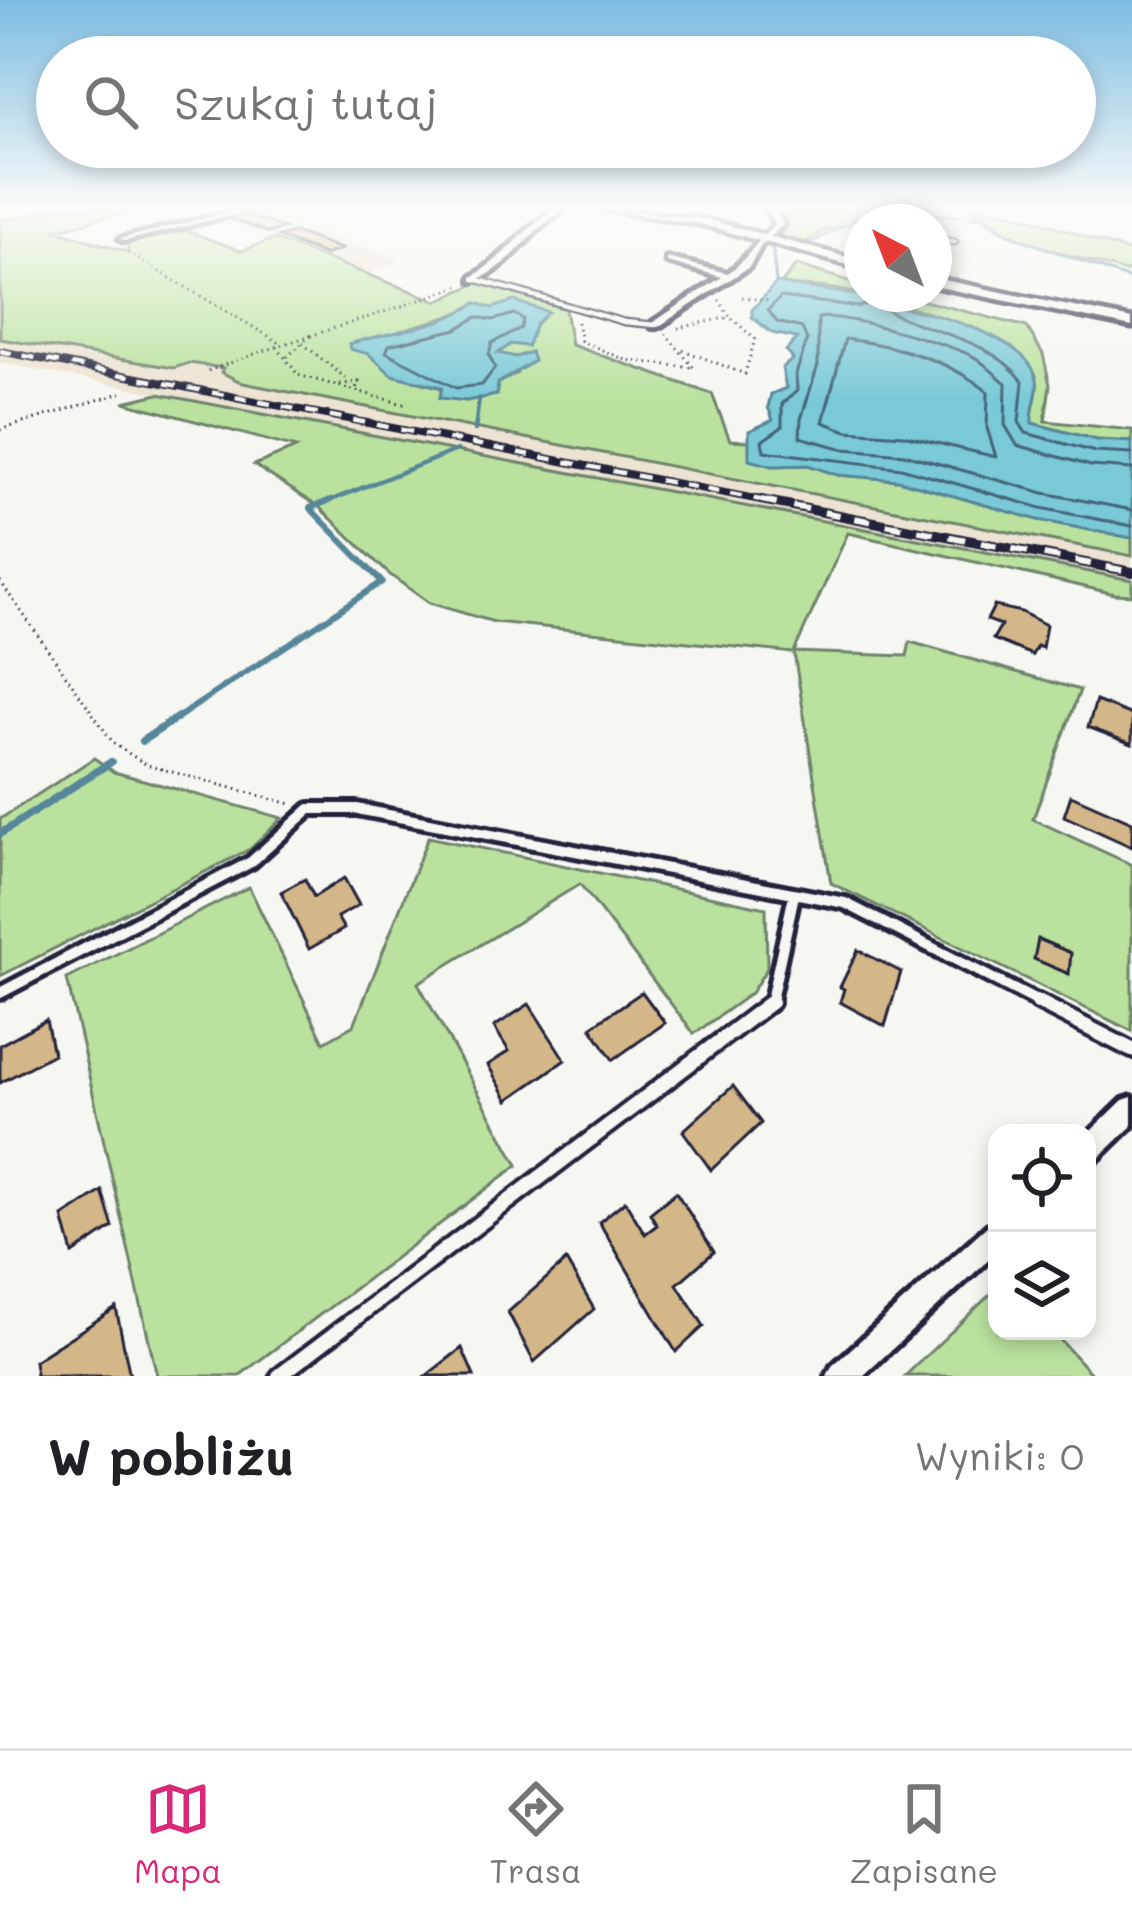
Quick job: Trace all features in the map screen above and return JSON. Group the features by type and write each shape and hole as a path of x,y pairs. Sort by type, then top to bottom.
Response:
{"main road":[{"path":"952,286 1132,323"}],"street":[{"path":"475,279 484,272"},
{"path":"716,272 730,276"},
{"path":"655,325 736,272"},
{"path":"1096,1143 1132,1109"},
{"path":"842,1376 988,1242"}],"lane":[{"path":"475,279 624,322 655,325"},
{"path":"0,993 251,862 310,809 357,809 845,904 1132,1050"},
{"path":"279,1376 770,1007 794,895"}],"path":[{"path":"163,272 282,344"},
{"path":"208,371 276,345 361,324 475,279"},
{"path":"682,350 745,374 755,338 707,291"},
{"path":"742,297 770,301"},
{"path":"578,308 581,341 626,360 694,368 658,328 683,329 730,317"},
{"path":"287,357 314,334"},
{"path":"302,343 348,380 359,382 354,391"},
{"path":"276,345 298,375 407,405"},
{"path":"334,387 348,380"},
{"path":"0,430 124,392"},
{"path":"0,581 114,744 147,765 310,809"}],"shaded area":[{"path":"0,339 174,368 189,363 224,368 222,372 243,383 1132,556 1132,580 0,363"}],"green space":[{"path":"0,272 361,272 437,301 478,283 565,309 571,345 712,394 730,440 749,441 750,460 898,480 1038,520 1132,538 1132,556 243,383 221,372 223,368 189,363 174,368 0,339","holes":["476,303 535,324 527,346 511,344 496,354 516,357 517,373 498,383 496,395 466,401 440,397 442,388 392,375 369,354 392,335"]},
{"path":"790,272 820,272 844,280 844,292 781,284"},
{"path":"952,308 1027,327 1043,354 1050,385 1045,421 1132,430 1132,442 1097,440 1031,423 1037,380 1027,363 1007,346 923,312 952,312"},
{"path":"158,394 1132,580 1132,595 1115,594 848,533 794,652 907,656 910,642 1080,690 1033,819 1132,865 1132,1031 831,883 794,653 494,622 429,603 389,574 319,507 254,465 296,448 124,402"},
{"path":"94,758 114,772 282,818 250,849 0,976 0,819"},
{"path":"428,837 766,908 767,968 751,993 694,1034 580,884 418,983 518,1165 239,1376 157,1376 67,979 249,887 324,1042 354,1025"},
{"path":"988,1297 988,1340 1060,1340 1093,1376 905,1376"}],"water":[{"path":"776,283 844,293 844,312 922,312 999,340 1017,351 1037,380 1032,423 1097,440 1132,442 1132,538 1038,520 898,480 749,460 749,431 773,420 768,407 771,394 786,388 782,368 793,359 786,351 797,338 772,333 752,317 752,310"},
{"path":"514,301 548,312 536,324 527,346 511,344 498,353 516,357 531,352 534,361 498,383 497,395 466,401 440,398 442,387 392,375 369,354 350,349 349,344 431,324 476,303 492,308"}],"building":[{"path":"994,606 1021,612 1046,625 1042,648 1037,646 1032,655 993,639 1001,625 987,620"},
{"path":"1096,701 1132,715 1132,744 1088,727"},
{"path":"1071,795 1132,822 1132,847 1064,816"},
{"path":"344,878 359,905 337,917 344,929 309,949 281,892 305,879 314,897"},
{"path":"1038,939 1071,953 1069,974 1034,959"},
{"path":"858,950 901,972 885,1026 840,1002 844,989 840,987"},
{"path":"642,992 665,1023 613,1060 591,1027"},
{"path":"529,1004 565,1060 508,1100 488,1065 509,1051 494,1027"},
{"path":"46,1020 53,1054 0,1083 0,1045"},
{"path":"733,1086 761,1123 711,1170 683,1131"},
{"path":"102,1191 113,1227 73,1254 63,1217"},
{"path":"676,1192 714,1252 677,1284 704,1326 676,1352 599,1222 625,1201 645,1234 657,1225 650,1213"},
{"path":"566,1261 594,1309 534,1362 508,1312"},
{"path":"116,1308 130,1376 36,1376 34,1361"},
{"path":"462,1348 474,1376 426,1376"}],"waterway":[{"path":"775,272 776,283"},
{"path":"1111,272 1132,280"},
{"path":"475,430 479,398"},
{"path":"324,503 457,450"},
{"path":"174,720 382,582 310,508 331,500"},
{"path":"142,741 178,717"},
{"path":"0,834 111,762"}],"railway":[{"path":"0,351 776,503"},
{"path":"761,500 1132,572"}]}
